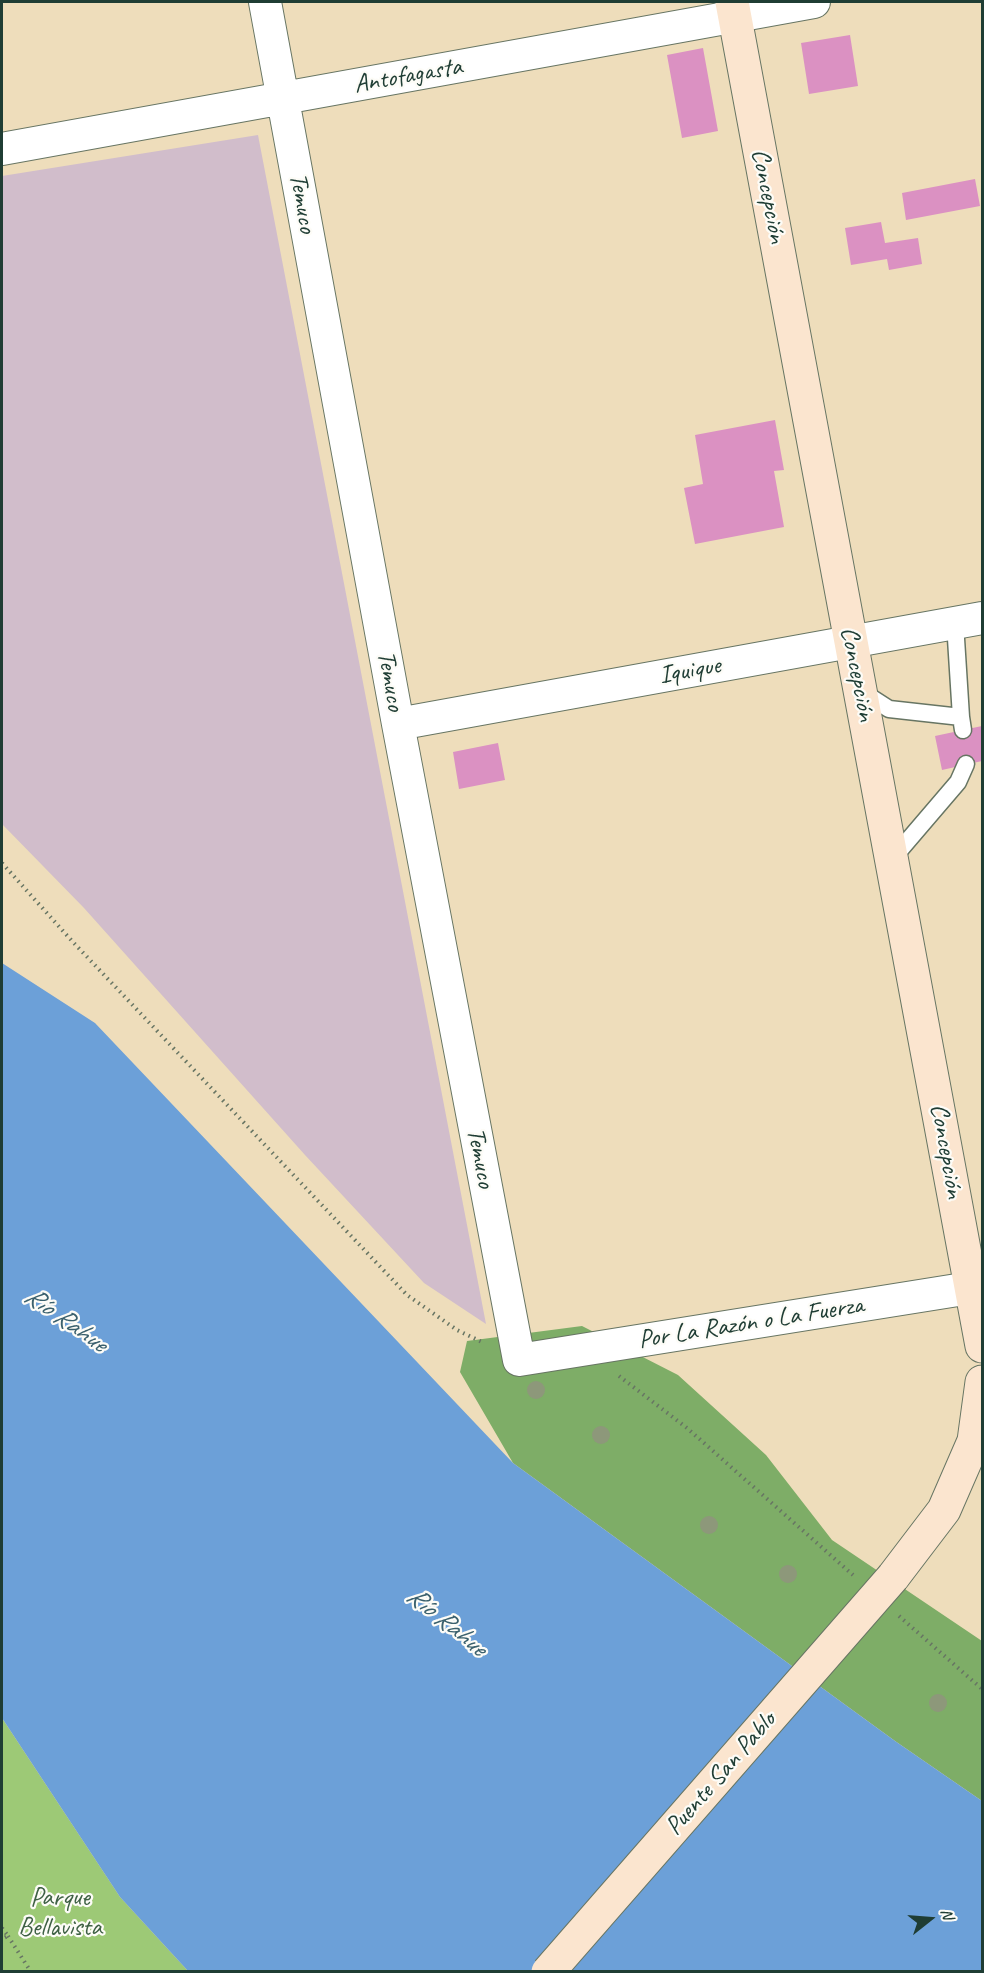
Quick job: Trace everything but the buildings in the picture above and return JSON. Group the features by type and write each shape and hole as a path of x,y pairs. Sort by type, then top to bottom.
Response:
{"main road":[{"name":"Concepción","path":"733,9 860,691 977,1287 982,1346"},
{"name":"Puente San Pablo","path":"548,1971 893,1577 944,1510 974,1441 982,1382"}],"street":[{"name":"Temuco","path":"265,2 398,724 519,1360"},
{"name":"Antofagasta","path":"2,149 283,99 733,9 814,2"},
{"name":"Iquique","path":"398,724 969,620"},
{"name":"Por La Razón o La Fuerza","path":"519,1360 977,1287"}],"lane":[{"path":"860,691 889,709 962,724 969,620"},
{"path":"893,858 958,782 966,764"}],"path":[{"path":"2,1928 31,1971"},
{"path":"2,1940 8,1936"}],"shaded area":[{"path":"258,135 486,1324 424,1283 305,1155 84,908 2,824 2,176"}],"green space":[{"path":"582,1326 678,1375 766,1455 832,1540 982,1641 982,1801 895,1741 513,1463 460,1372 467,1341"},
{"name":"Parque Bellavista","path":"2,1718 120,1897 188,1971 2,1971"}],"water":[{"name":"Río Rahue","path":"2,963 95,1023 513,1463 895,1741 982,1801 982,1971 188,1971 120,1897 2,1718"}]}
